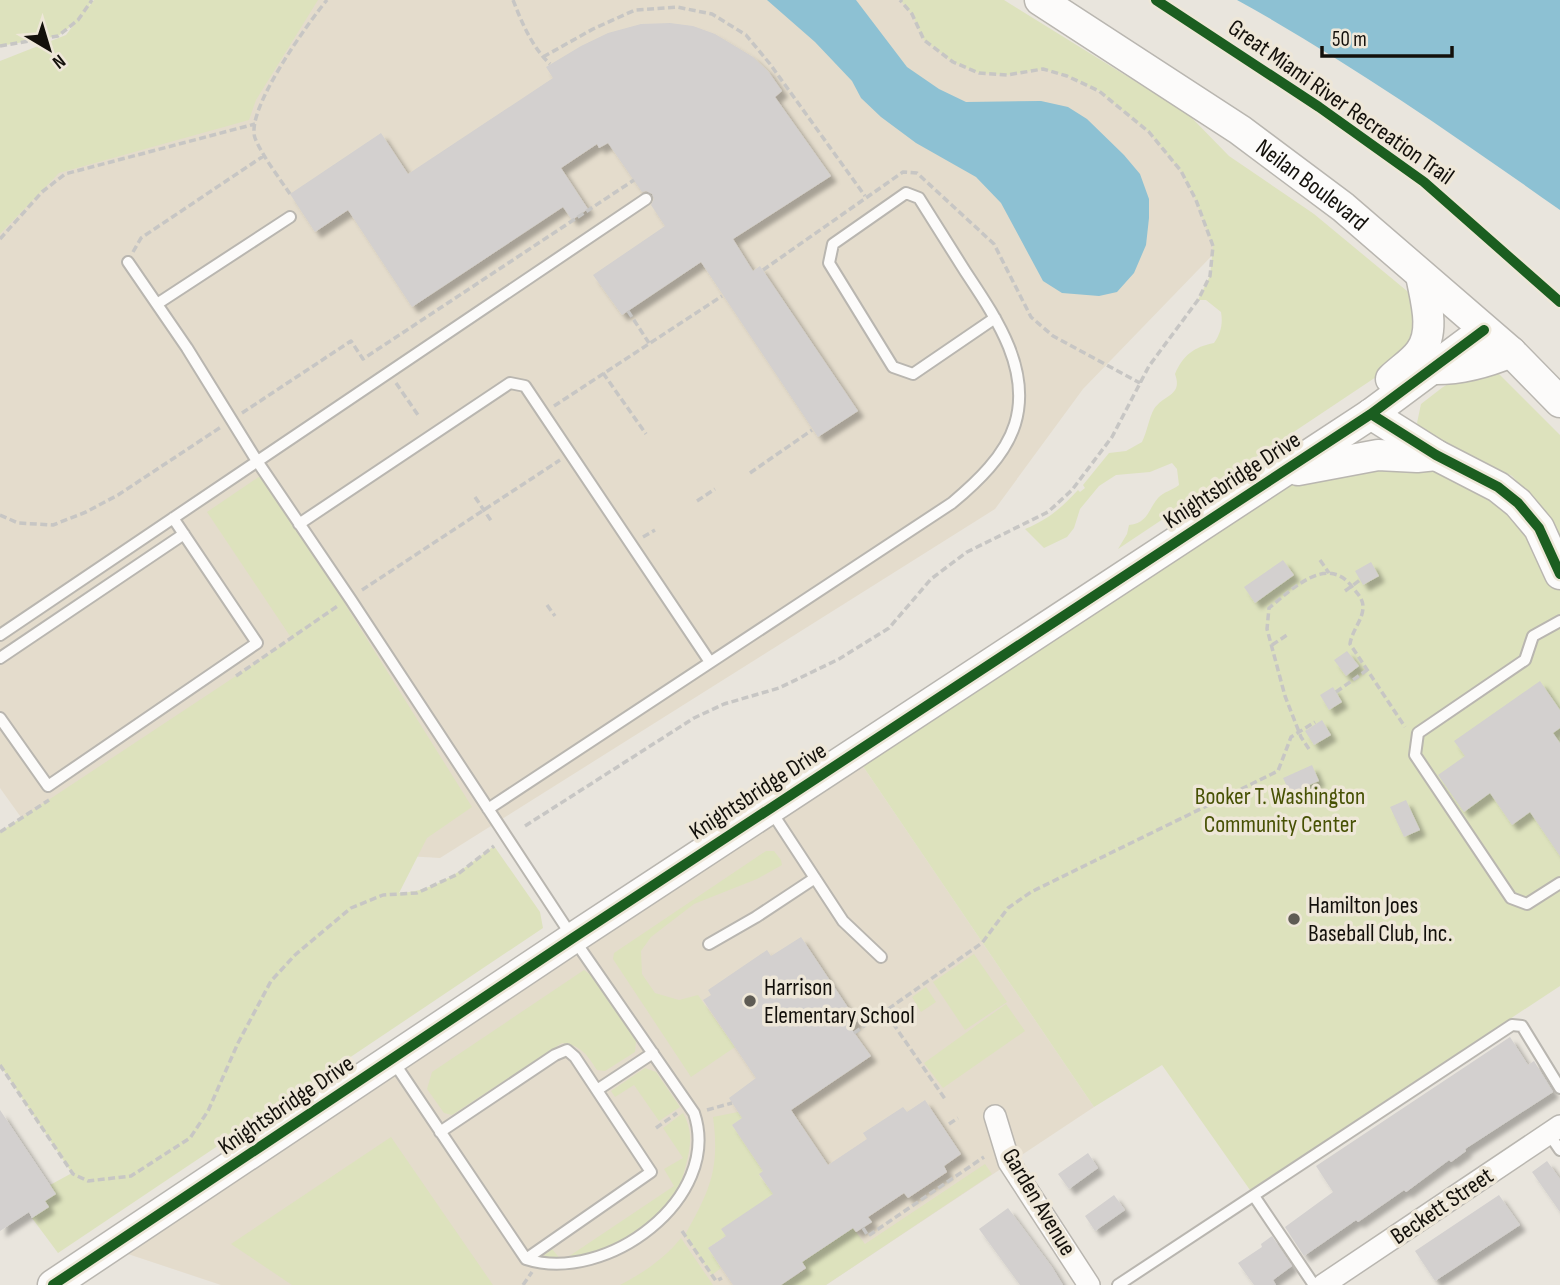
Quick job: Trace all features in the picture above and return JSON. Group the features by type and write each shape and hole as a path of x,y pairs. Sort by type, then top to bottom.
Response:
{"street":[{"name":"Neilan Boulevard","path":"1040,0 1240,130 1343,207 1511,352 1560,402"},
{"path":"1421,275 1428,313 1427,335 1421,351 1391,379 1371,414 1436,455 1498,487 1518,503 1539,528 1560,574"},
{"name":"Knightsbridge Drive","path":"53,1285 769,808 1371,414 1484,330"},
{"path":"1432,369 1451,370 1485,363 1511,352"},
{"path":"1280,473 1378,455 1436,455"},
{"name":"Garden Avenue","path":"995,1116 1010,1163 1089,1285"},
{"name":"Beckett Street","path":"1323,1285 1556,1137"}],"lane":[{"path":"488,809 952,502 980,479 998,454 1014,425 1020,395 1015,363 995,318 919,198 906,193 833,244 829,263 893,368 913,374 995,318"},
{"path":"0,635 646,199"},
{"path":"157,304 290,217"},
{"path":"128,262 573,938 694,1113 699,1127 699,1153 691,1188 670,1227"},
{"path":"299,524 510,383 525,386 710,662"},
{"path":"0,718 48,786 257,643 173,518"},
{"path":"0,658 184,534"},
{"path":"1560,621 1533,636 1525,660 1418,733 1415,755 1511,898 1527,904 1560,883"},
{"path":"769,808 843,921 881,957"},
{"path":"709,944 815,878"},
{"path":"1118,1285 1511,1025 1522,1026 1560,1088"},
{"path":"440,1132 555,1055 566,1051 575,1057 651,1172 526,1259"},
{"path":"597,1090 653,1053"},
{"path":"392,1059 526,1259 539,1271"},
{"path":"1254,1196 1314,1285"}],"path":[{"path":"0,46 58,36 78,20 92,0"},
{"path":"290,194 254,137 256,116 270,86 307,24 327,0"},
{"path":"513,0 522,24 550,64"},
{"path":"525,826 694,718 724,704 779,688 838,659 889,628 931,579 967,552 1048,512 1072,490 1112,438 1149,366 1198,300 1210,276 1213,246 1196,200 1181,171 1149,132 1099,91 1068,76 1043,69 1007,75 979,73 953,62 924,40 912,14 900,0"},
{"path":"543,57 593,29 635,10 677,7 712,14 746,35 865,196"},
{"path":"0,239 42,192 65,174 255,124"},
{"path":"128,262 141,237 265,155"},
{"path":"0,515 18,523 53,525 86,512 118,495 351,341 363,359 634,180"},
{"path":"544,413 722,296"},
{"path":"628,311 649,343"},
{"path":"603,372 646,434"},
{"path":"395,381 418,415"},
{"path":"750,473 812,430"},
{"path":"361,591 562,459"},
{"path":"697,501 715,489"},
{"path":"475,497 492,522"},
{"path":"642,538 655,530"},
{"path":"1320,560 1329,573"},
{"path":"1309,750 1285,695 1267,629 1269,608 1312,575 1329,573 1347,578 1361,598 1363,609 1359,622 1352,631 1350,643 1416,743"},
{"path":"1345,592 1360,580"},
{"path":"547,605 555,616"},
{"path":"1272,645 1287,635"},
{"path":"1336,692 1367,670"},
{"path":"854,1033 982,943 1009,908 1031,892 1278,771 1291,737 1315,722"},
{"path":"0,1065 73,1174 88,1181 131,1176 190,1138 208,1111 271,981 295,955 351,908 383,895 417,893 458,874 494,846"},
{"path":"881,1006 945,1099"},
{"path":"707,1110 732,1103"},
{"path":"656,1128 679,1112"},
{"path":"949,1124 958,1118"},
{"path":"863,1228 868,1236 984,1157"},
{"path":"682,1231 716,1281 722,1278"},
{"path":"523,1285 539,1271"}],"shaded area":[{"path":"223,0 942,0 1192,146 1258,208 1083,389 995,509 440,858 33,834 0,788 0,168"},
{"name":"Harrison Elementary School","path":"854,753 1094,1107 826,1285 221,1285 110,1248"}],"green space":[{"path":"0,0 92,0 87,9 94,0 318,0 256,100 249,120 59,173 0,234 0,61 66,35 75,23 58,36 0,46"},
{"path":"900,0 1004,0 1188,114 1229,156 1314,214 1407,291 1420,306 1409,355 1118,549 1129,525 1144,519 1160,496 1179,485 1177,469 1172,463 1150,472 1116,475 1099,486 1080,509 1074,528 1067,537 1044,548 1025,529 1048,517 1078,490 1080,492 1085,488 1083,485 1109,453 1126,451 1142,442 1154,409 1175,391 1175,374 1182,362 1195,350 1214,343 1221,328 1221,312 1206,300 1198,300 1210,276 1213,246 1196,200 1181,171 1149,132 1099,91 1067,76 1043,69 1007,75 979,73 953,62 924,40 912,14"},
{"path":"1474,370 1499,374 1560,435 1560,536 1542,508 1512,476 1449,444 1431,439 1422,432 1417,423 1421,404 1443,387"},
{"name":"Booker T. Washington Community Center","path":"1330,463 1473,473 1560,574 1560,986 1250,1190 1162,1065 1094,1107 854,753 1280,473"},
{"path":"266,472 351,600 345,604 472,807 427,838 399,893 413,892 438,883 494,846 540,912 543,928 58,1253 32,1218 45,1201 55,1194 50,1185 72,1173 0,1065 0,832 292,639 207,512"},
{"path":"766,851 774,851 782,865 757,879 694,904 651,937 641,951 642,974 655,993 679,1000 698,995 735,1047 691,1077 613,959 614,953"},
{"path":"974,954 1007,1002 965,1030 933,982"},
{"path":"584,970 592,976 636,1041 635,1052 605,1071 597,1070 579,1049 562,1043 452,1115 444,1113 427,1089 432,1072"},
{"path":"926,987 936,1002 921,1012 912,997"},
{"path":"1006,1004 1025,1031 943,1088 924,1063"},
{"path":"645,1068 656,1072 680,1107 659,1121 634,1085 615,1097 611,1091"},
{"path":"738,1112 744,1117 732,1125 763,1171 759,1175 768,1187 772,1184 781,1198 708,1248 721,1268 712,1275 685,1235 711,1179 715,1151 713,1117"},
{"path":"683,1113 690,1138 686,1165 675,1198 655,1228 633,1246 582,1266 552,1265 542,1257 552,1249 562,1261 674,1186 664,1169 683,1158 663,1128"},
{"path":"391,1137 493,1285 292,1285 231,1244"},
{"path":"985,1164 992,1174 826,1285 781,1285 806,1269 802,1262 853,1228 865,1244"},
{"path":"681,1238 713,1285 620,1285 653,1265"}],"water":[{"path":"767,0 856,0 907,67 939,89 966,102 1041,101 1068,107 1087,119 1140,174 1149,199 1146,245 1134,273 1117,292 1099,296 1062,293 1043,281 1001,203 976,177 916,143 881,117 861,98 852,81 815,42"},
{"path":"1237,0 1560,0 1560,210 1361,74"}],"building":[{"path":"670,23 693,26 715,34 753,57 768,71 782,91 775,97 831,176 733,239 753,271 760,266 858,411 818,437 701,262 622,315 593,275 665,226 651,205 654,199 652,194 642,192 608,143 599,148 597,144 561,168 588,209 572,220 563,207 412,307 348,210 315,232 290,194 381,133 408,174 553,78 546,67 581,46 608,33 641,24"},
{"path":"1283,560 1294,575 1255,603 1244,587"},
{"path":"1371,562 1379,576 1363,585 1355,571"},
{"path":"1347,651 1359,666 1346,676 1334,660"},
{"name":"Booker T. Washington Community Center","path":"1540,681 1560,710 1560,728 1553,733 1560,743 1560,856 1530,812 1512,825 1490,793 1464,812 1438,775 1465,756 1454,741"},
{"path":"1333,687 1342,702 1329,710 1320,695"},
{"path":"1322,720 1331,735 1314,745 1305,731"},
{"path":"1312,765 1319,781 1290,793 1283,778"},
{"path":"1406,800 1420,830 1404,837 1390,807"},
{"path":"801,937 857,1021 850,1027 871,1056 791,1110 828,1165 867,1139 863,1133 903,1107 907,1112 925,1100 961,1154 944,1166 947,1172 908,1198 904,1193 868,1217 872,1222 856,1232 853,1228 802,1262 806,1268 781,1285 733,1285 708,1248 726,1236 721,1229 773,1194 759,1174 763,1171 732,1125 742,1118 729,1098 756,1078 703,1000 711,995 708,990 767,950 771,956"},
{"path":"1510,1037 1528,1065 1534,1061 1553,1092 1465,1149 1466,1151 1451,1162 1449,1160 1406,1192 1404,1190 1358,1222 1356,1220 1304,1256 1285,1227 1333,1192 1316,1166"},
{"path":"0,1110 56,1194 45,1201 49,1207 32,1218 29,1212 0,1231"},
{"path":"1088,1153 1098,1168 1069,1189 1058,1174"},
{"path":"1547,1161 1560,1179 1560,1212 1532,1172"},
{"path":"1114,1195 1125,1210 1095,1231 1085,1216"},
{"path":"1499,1195 1520,1225 1435,1281 1415,1251"},
{"path":"1008,1208 1063,1285 1020,1285 979,1229"},
{"path":"1272,1236 1292,1266 1273,1280 1276,1285 1254,1285 1238,1263 1262,1247 1261,1244"}],"cycle path":[{"name":"Great Miami River Recreation Trail","path":"1156,0 1319,107 1424,182 1560,302"},
{"path":"53,1285 573,938 1371,414 1484,330"},
{"path":"1371,414 1436,455 1498,487 1518,503 1539,528 1560,574"}],"place":[{"name":"Hamilton Joes Baseball Club, Inc.","path":"1294,919"},
{"name":"Harrison Elementary School","path":"750,1001"}]}
